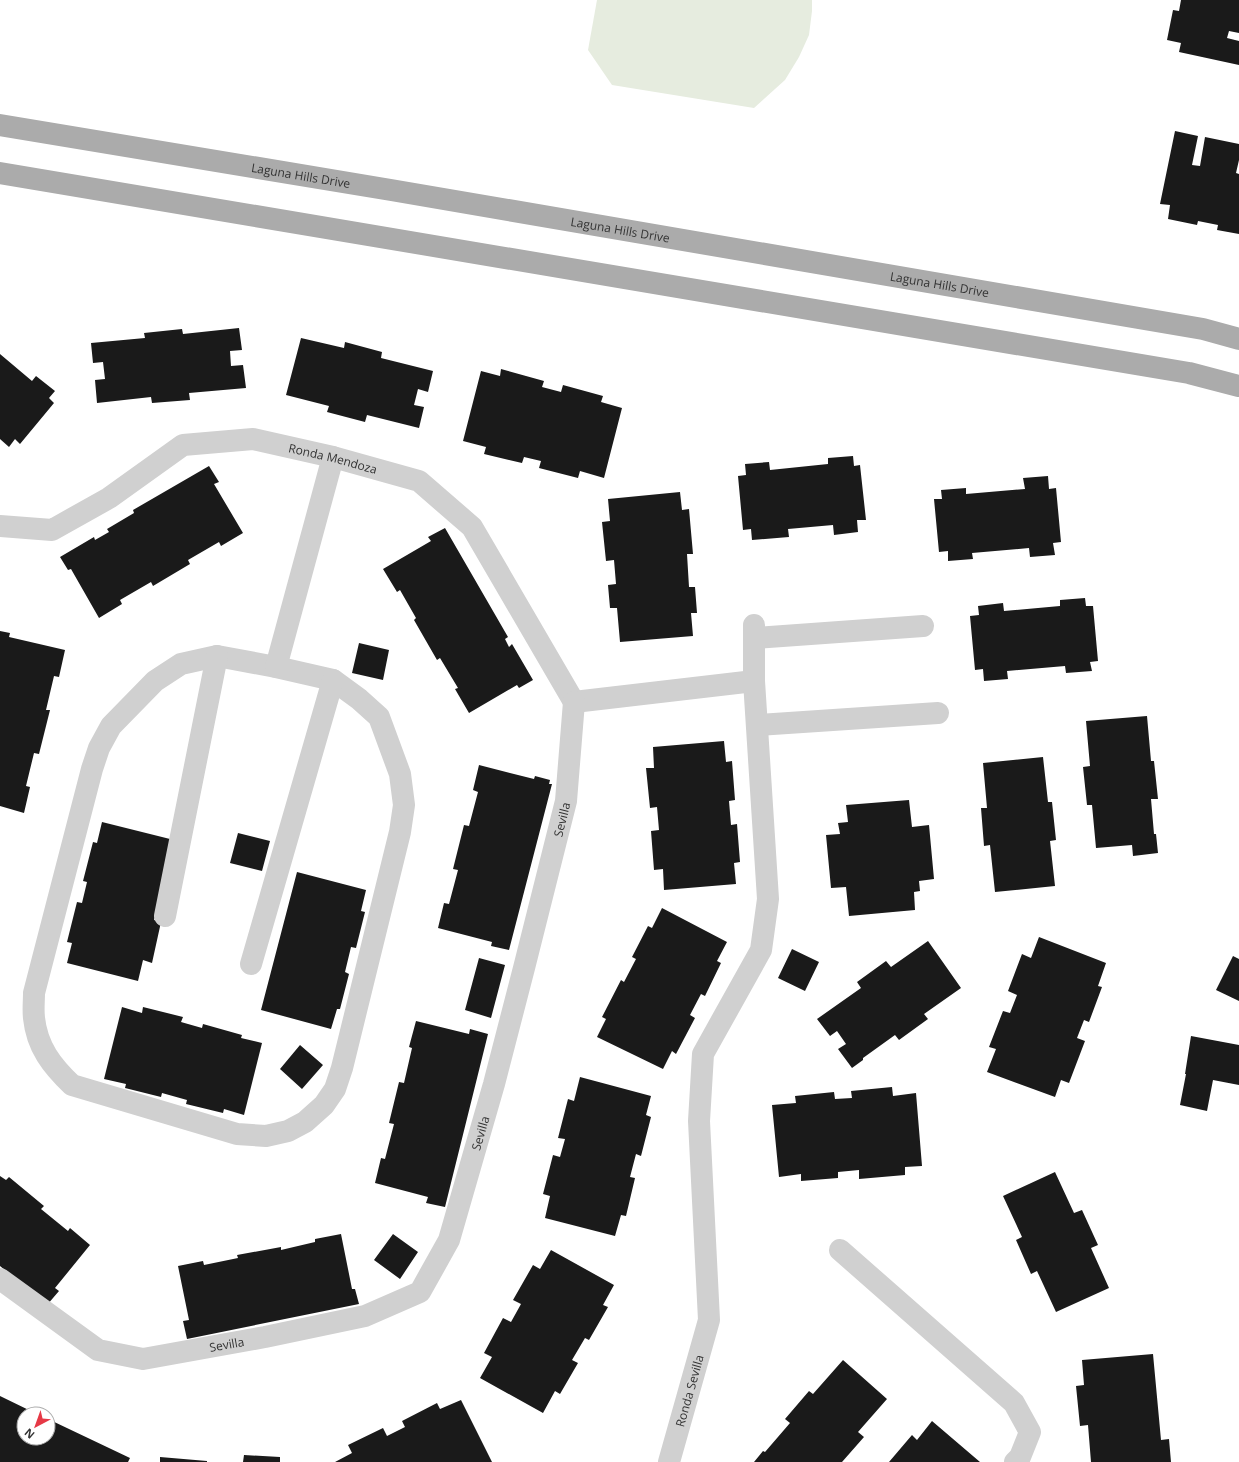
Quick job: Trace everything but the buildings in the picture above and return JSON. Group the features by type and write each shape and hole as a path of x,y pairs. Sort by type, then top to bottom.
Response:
{"main road":[{"name":"Laguna Hills Drive","path":"0,125 391,190 1203,329 1239,338"},
{"path":"0,173 1189,373 1239,386"}],"street":[{"name":"Ronda Mendoza","path":"0,526 52,530 109,498 183,445 253,439 333,457 419,481 472,528 574,702"},
{"path":"276,667 333,457"},
{"name":"Ronda Sevilla","path":"670,1462 709,1320 699,1121 703,1054 761,950 768,899 754,681 754,632 923,626"},
{"path":"165,916 217,656"},
{"path":"217,656 276,667 333,680 359,699 379,718 400,774 404,804 400,832 342,1068 335,1089 324,1105 305,1122 288,1131 266,1136 237,1134 72,1085 56,1070 41,1049 34,1019 34,993 92,769 99,748 111,726 155,681 181,664 217,656"},
{"path":"251,964 333,680"},
{"path":"574,702 754,681"},
{"name":"Sevilla","path":"0,1279 98,1350 143,1359 265,1337 364,1316 420,1292 449,1240 494,1084 566,801 574,702"},
{"path":"757,725 938,713"},
{"path":"840,1250 1014,1403 1030,1432 1020,1457 1015,1462"}],"shaded area":[{"path":"597,0 812,0 812,11 809,35 799,57 785,80 754,108 612,85 588,50"}]}
